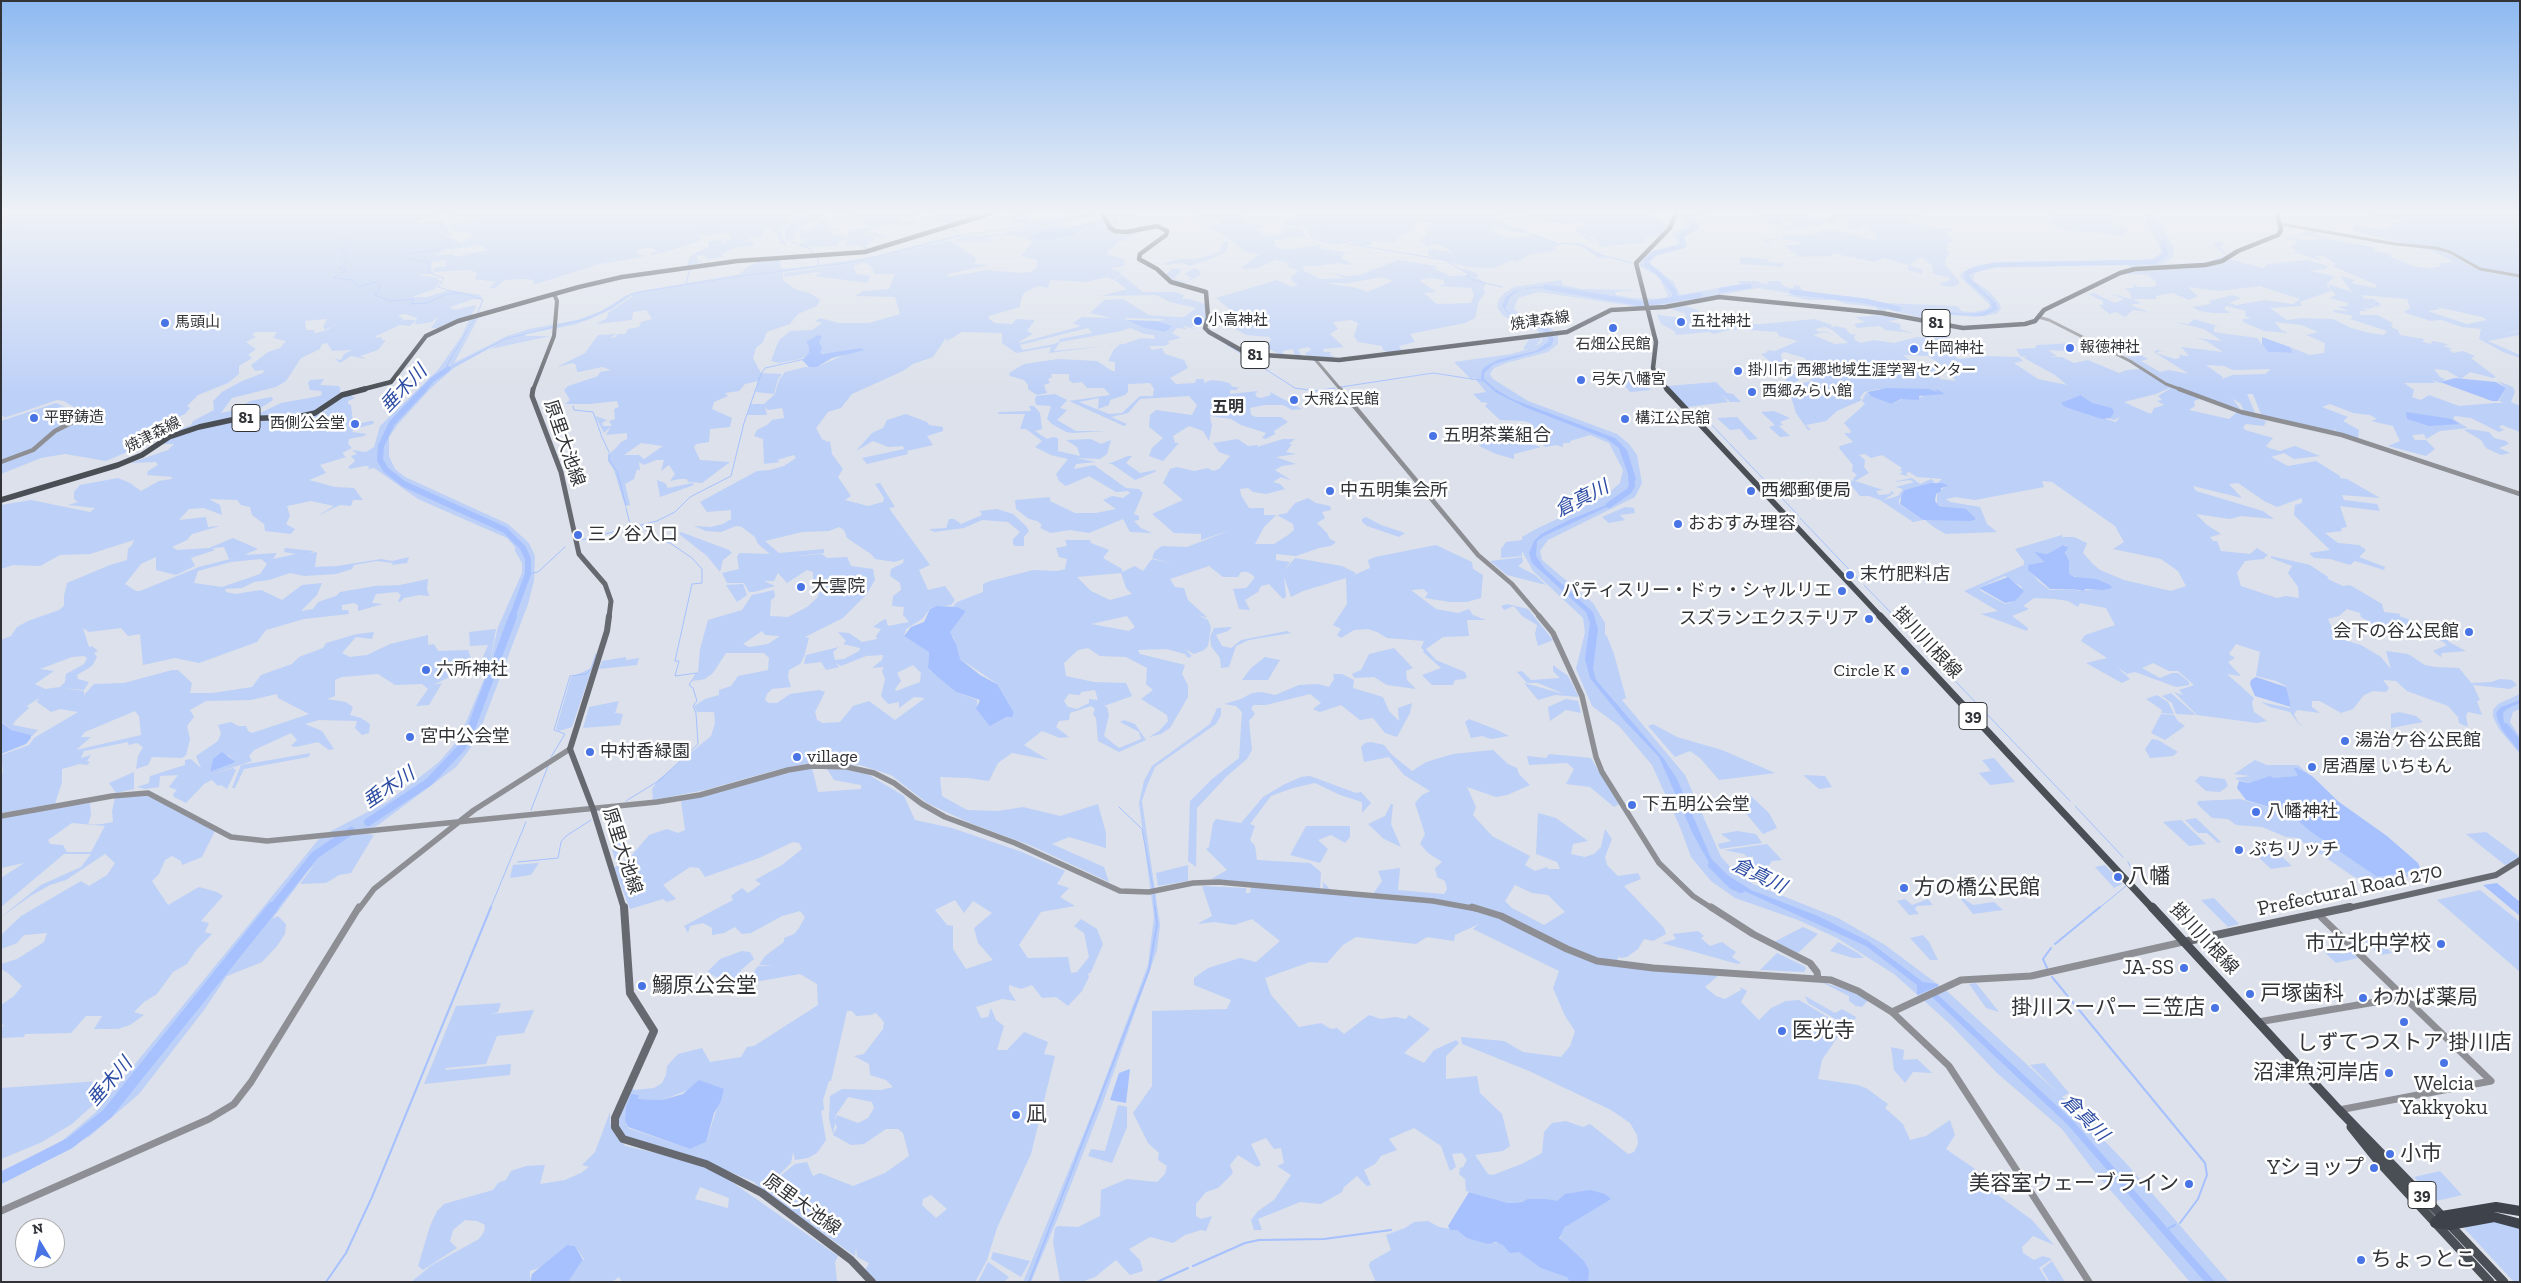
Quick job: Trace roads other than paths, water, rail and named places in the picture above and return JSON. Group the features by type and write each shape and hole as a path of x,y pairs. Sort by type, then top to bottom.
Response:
{"highway":[{"path":"2439,1220 2496,1207 2520,1211"},
{"path":"2439,1220 2450,1225 2494,1217 2520,1224"}],"main road":[{"name":"焼津森線","path":"1,500 118,466 142,455 170,437 199,427 236,420 297,417 315,413 342,394 376,388 391,382 426,336 445,326 608,280 655,273"},
{"name":"焼津森線","path":"1161,273 1171,282 1206,292 1208,317 1206,330 1248,354 1355,359 1480,340 1557,333 1578,328 1602,313 1611,310 1646,304 1713,298 1736,298 1882,313 1963,328 2025,324 2035,321 2044,310 2121,273"},
{"name":"掛川川根線","path":"1638,273 1656,342 1653,368 1658,379 2258,1022 2339,1110 2379,1162 2439,1220 2490,1282"},
{"name":"原里大池線","path":"554,294 557,301 552,341 533,388 532,396 561,472 579,554 605,584 611,601 607,631 570,749 593,809 626,914 630,993 635,1004 653,1026 654,1031 615,1118 617,1133 623,1139 706,1164 740,1180 826,1240 851,1260 872,1282"},
{"name":"Prefectural Road 270","path":"2183,942 2318,915 2496,875 2520,860"},
{"name":"39","path":"2450,1225 2504,1282"}],"street":[{"path":"2499,273 2520,276"},
{"path":"2038,317 2049,320 2130,361 2166,384 2240,412 2342,435 2520,494"},
{"path":"1314,358 1478,555 1512,584 1553,633 1582,696 1596,757 1602,772 1659,863 1694,896 1755,936 1810,963 1818,972 1818,978"},
{"path":"1,462 33,450 55,431 74,421"},
{"path":"1,1211 209,1119 234,1104 252,1082 366,898 457,823 506,789 570,749"},
{"path":"1,816 112,796 148,792 218,830 241,840 267,841 682,799 788,770 812,766 847,767 874,773 894,783 922,804 944,817 1015,842 1120,891 1149,892 1193,883 1218,882 1425,900 1457,904 1501,916 1567,949 1597,961 1660,969 1818,978 1852,988 1892,1012 1949,1066 2089,1282"},
{"path":"2318,915 2491,1081 2339,1110"},
{"path":"1892,1012 1942,987 1973,978 2030,976 2183,942"},
{"path":"2258,1022 2405,997"}],"waterway":[{"path":"342,273 333,278 352,280 358,287 377,282 381,286 375,295 391,301 414,299 411,304 426,303 444,295 461,293"},
{"path":"429,273 444,278 438,287 458,293"},
{"path":"686,283 689,273"},
{"path":"557,326 586,319 612,307 627,296 640,292 767,273"},
{"path":"1466,273 1470,275 1466,276 1473,280 1502,287"},
{"path":"1658,273 1674,291 1675,297 1672,299"},
{"name":"倉真川","path":"1968,273 1966,275 1969,281"},
{"name":"倉真川","path":"1721,290 1749,286"},
{"name":"倉真川","path":"1546,287 1643,304 1672,299"},
{"name":"倉真川","path":"1792,292 1866,301 1899,309"},
{"path":"462,293 483,300 477,314"},
{"name":"倉真川","path":"1672,299 1700,295"},
{"path":"475,318 447,365 448,369 505,339 553,327"},
{"path":"1226,344 1295,388 1315,391 1335,388"},
{"path":"631,528 657,521 675,512 690,497 731,476 744,423 761,374 765,368 805,359"},
{"name":"垂木川","path":"423,390 432,380 448,369"},
{"path":"1341,387 1433,373 1485,381"},
{"name":"垂木川","path":"424,389 392,423 381,446 380,460 386,470 404,484 505,530 523,548 528,559 528,574 512,617"},
{"path":"573,406 574,410 593,412 601,434"},
{"path":"1707,420 1728,442"},
{"path":"601,435 609,452"},
{"path":"1729,443 1798,515"},
{"path":"609,454 609,460 616,470"},
{"path":"617,471 626,506"},
{"name":"倉真川","path":"1609,505 1629,491 1632,486 1631,478"},
{"path":"626,508 631,528"},
{"path":"1800,518 1861,582"},
{"path":"626,801 660,780 698,744 696,713 693,706 697,701 693,688 689,685 697,673 675,676 679,661 675,661 692,584 702,583 702,569 692,558 670,543 654,538 641,526"},
{"path":"581,540 631,528"},
{"path":"528,574 538,572 565,547"},
{"path":"1864,585 1896,618"},
{"name":"垂木川","path":"368,822 429,782 462,747 472,726 513,616"},
{"path":"1899,622 1935,660"},
{"path":"551,757 565,734 554,730 570,676 586,674 591,669 596,654"},
{"path":"1938,663 2070,801"},
{"path":"2505,727 2520,746"},
{"path":"531,810 548,766"},
{"path":"2075,806 2123,857"},
{"path":"1119,807 1142,829 1153,888"},
{"path":"518,862 558,858 561,842 566,836 591,820"},
{"path":"490,909 526,822"},
{"name":"垂木川","path":"272,909 315,855 351,831"},
{"path":"2128,862 2134,874 2134,880"},
{"name":"倉真川","path":"1712,865 1732,885 1741,889"},
{"path":"2098,909 2126,886"},
{"path":"1154,895 1155,909"},
{"name":"垂木川","path":"1,1178 70,1143 107,1114 273,907"},
{"path":"326,1282 346,1253 372,1197 491,907"},
{"path":"1029,1282 1149,970 1157,924 1155,907"},
{"path":"2055,944 2100,907"},
{"path":"2047,968 2043,959 2051,948"},
{"path":"2052,977 2205,1163 2207,1175 2198,1199 2180,1223"},
{"path":"2169,1228 2175,1225"},
{"path":"1193,1266 1245,1243 1259,1240 1324,1239 1391,1230"},
{"path":"1157,1282 1188,1268"}],"place":[{"name":"小高神社","path":"1198,321"},
{"name":"五社神社","path":"1681,322"},
{"name":"馬頭山","path":"165,323"},
{"name":"石畑公民館","path":"1613,328"},
{"name":"報徳神社","path":"2070,348"},
{"name":"牛岡神社","path":"1914,349"},
{"name":"掛川市 西郷地域生涯学習センター","path":"1738,371"},
{"name":"弓矢八幡宮","path":"1581,380"},
{"name":"西郷みらい館","path":"1752,392"},
{"name":"大飛公民館","path":"1294,400"},
{"name":"平野鋳造","path":"34,418"},
{"name":"構江公民舘","path":"1625,419"},
{"name":"西側公会堂","path":"355,424"},
{"name":"五明茶業組合","path":"1433,436"},
{"name":"中五明集会所","path":"1330,491"},
{"name":"西郷郵便局","path":"1751,491"},
{"name":"おおすみ理容","path":"1678,524"},
{"name":"三ノ谷入口","path":"578,535"},
{"name":"末竹肥料店","path":"1850,575"},
{"name":"大雲院","path":"801,587"},
{"name":"パティスリー・ドゥ・シャルリエ","path":"1842,591"},
{"name":"スズランエクステリア","path":"1869,619"},
{"name":"会下の谷公民館","path":"2469,632"},
{"name":"六所神社","path":"426,670"},
{"name":"Circle K","path":"1905,671"},
{"name":"宮中公会堂","path":"410,737"},
{"name":"湯治ケ谷公民館","path":"2345,741"},
{"name":"中村香緑園","path":"590,752"},
{"name":"village","path":"797,757"},
{"name":"居酒屋 いちもん","path":"2312,767"},
{"name":"下五明公会堂","path":"1632,805"},
{"name":"八幡神社","path":"2256,812"},
{"name":"ぷちリッチ","path":"2239,850"},
{"name":"八幡","path":"2118,877"},
{"name":"方の橋公民館","path":"1904,888"},
{"name":"市立北中学校","path":"2441,944"},
{"name":"JA-SS","path":"2184,968"},
{"name":"鰯原公会堂","path":"642,986"},
{"name":"戸塚歯科","path":"2250,994"},
{"name":"わかば薬局","path":"2363,998"},
{"name":"掛川スーパー 三笠店","path":"2215,1008"},
{"name":"しずてつストア 掛川店","path":"2404,1022"},
{"name":"医光寺","path":"1782,1031"},
{"name":"Welcia Yakkyoku","path":"2444,1063"},
{"name":"沼津魚河岸店","path":"2389,1073"},
{"name":"凪","path":"1016,1115"},
{"name":"小市","path":"2390,1154"},
{"name":"Yショップ","path":"2374,1168"},
{"name":"美容室ウェーブライン","path":"2189,1184"},
{"name":"ちょっとこ","path":"2361,1260"}],"district":[{"name":"五明","path":"1228,407"}]}
